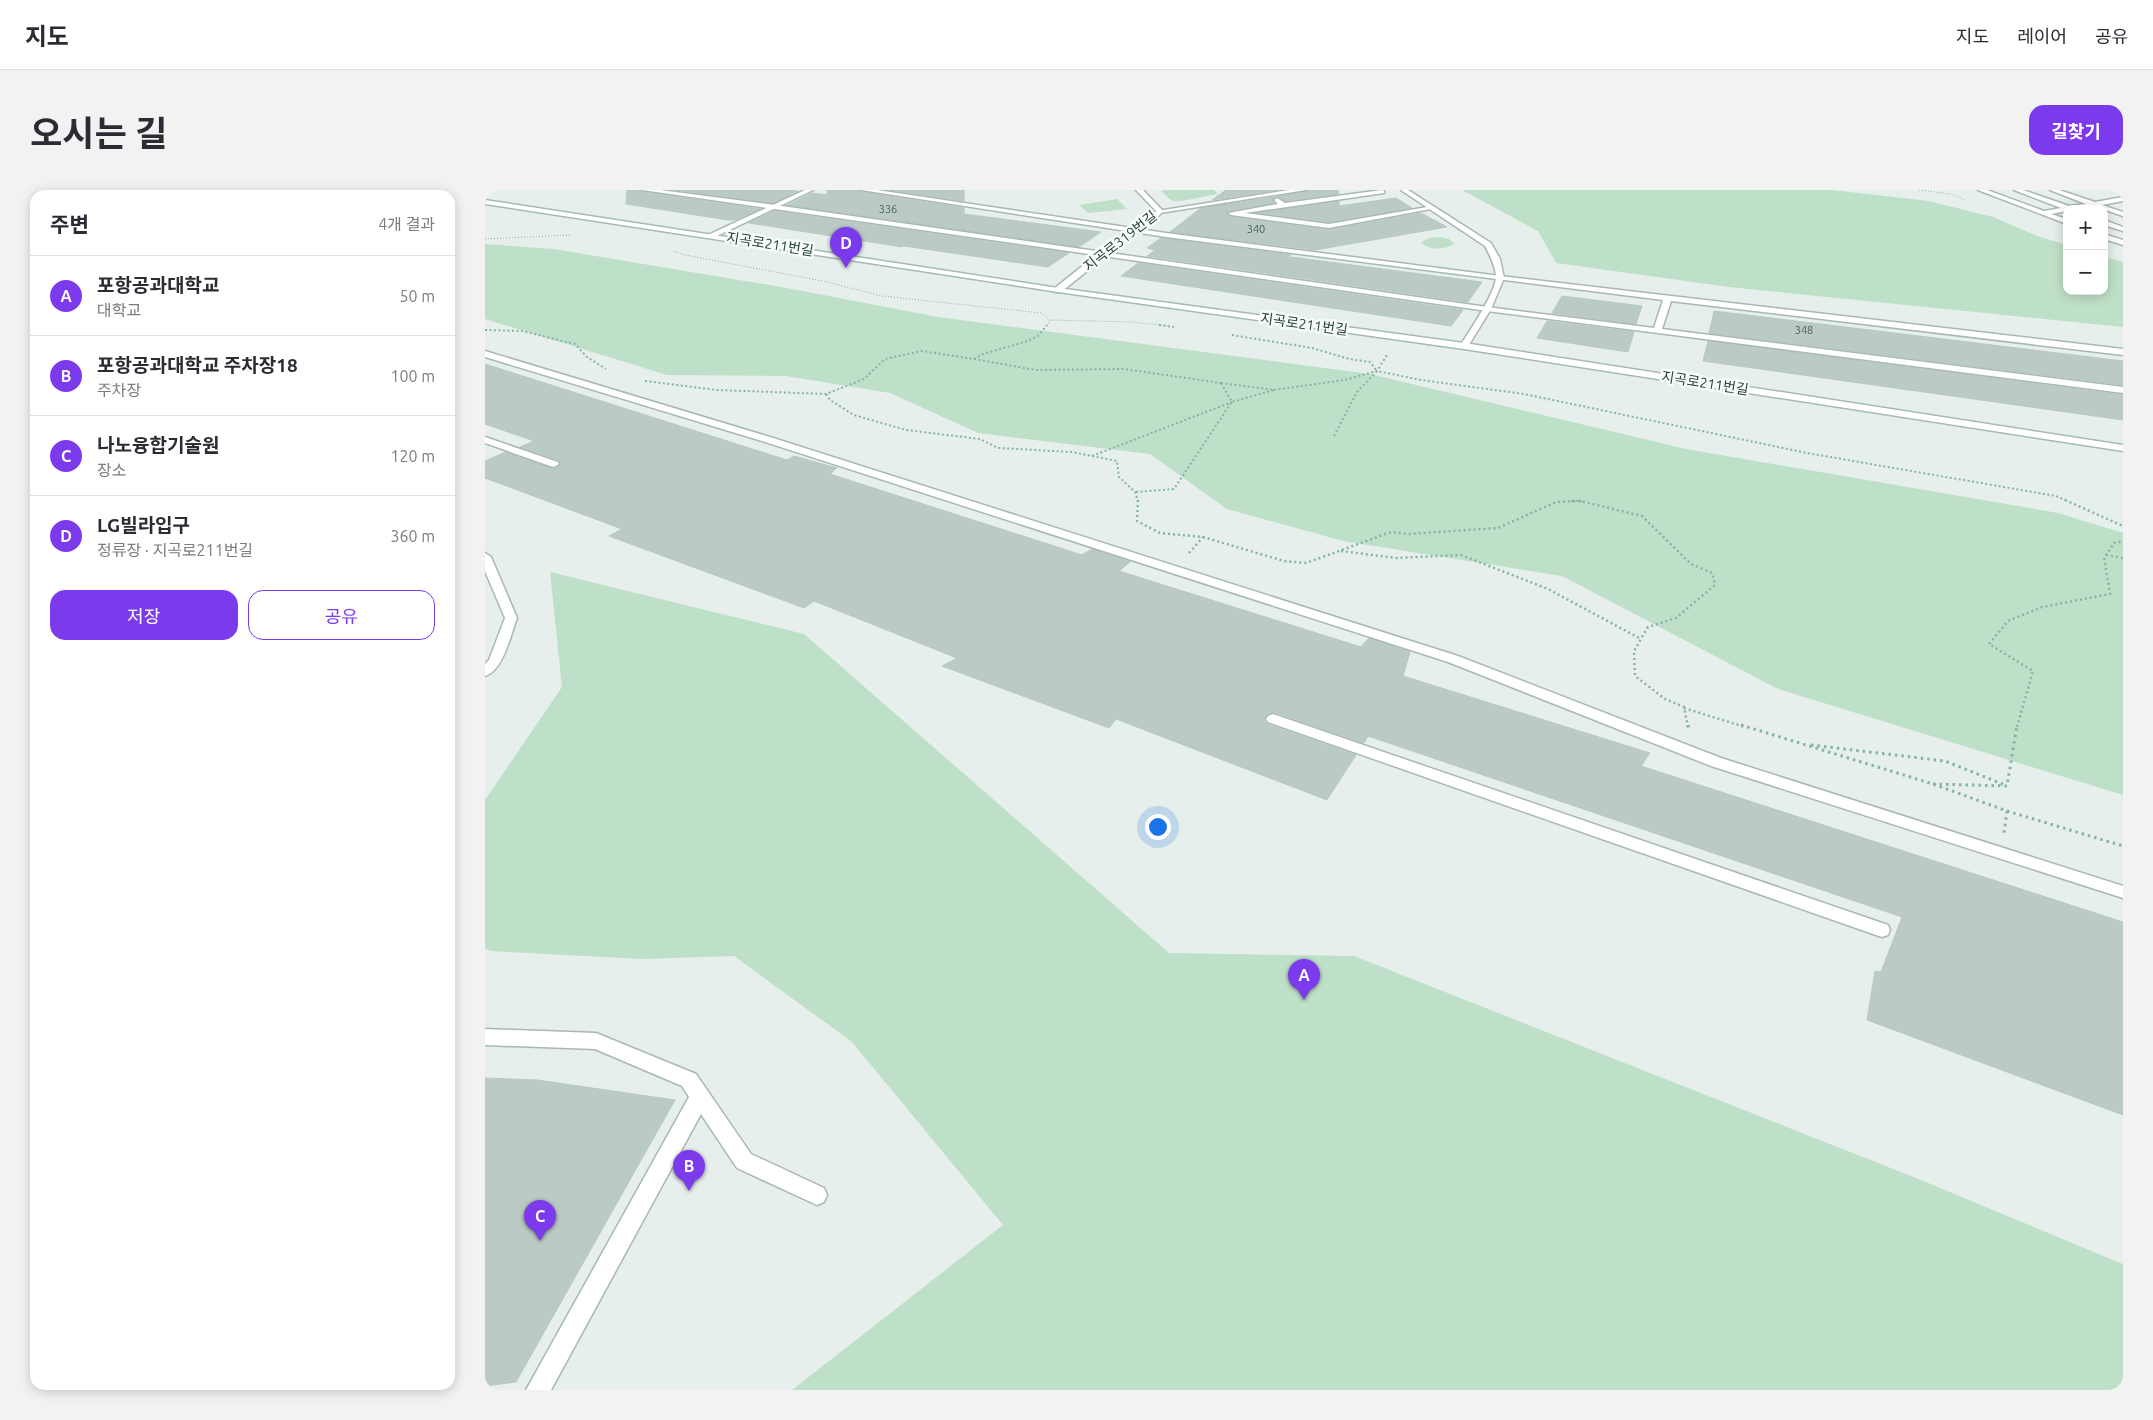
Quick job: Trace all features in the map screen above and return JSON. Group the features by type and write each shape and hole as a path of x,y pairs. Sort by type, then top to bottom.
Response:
{"main road":[{"path":"645,190 775,206 1487,309 2123,390"},
{"path":"711,236 810,190"},
{"path":"864,190 1134,229 1500,278 2123,352"},
{"name":"지곡로319번길","path":"1059,290 1103,253 1134,229 1154,218 1160,211 1139,190"},
{"path":"1160,211 1303,190"},
{"path":"1404,190 1488,245 1497,259 1500,278 1487,309 1464,346"},
{"path":"1981,190 2063,221"},
{"path":"2017,190 2063,207"},
{"path":"2053,190 2123,214"},
{"path":"1382,192 1231,213 1329,226 1433,208"},
{"path":"2109,192 2123,198"},
{"path":"1269,195 1284,205"},
{"path":"2089,205 2123,198"},
{"name":"지곡로211번길","path":"485,202 1059,290 1464,346 2123,448"},
{"path":"2042,213 2063,210"},
{"path":"2108,223 2123,228"},
{"path":"2108,237 2123,243"},
{"path":"1657,331 1668,297"},
{"path":"485,354 766,439 1453,659 1695,754 2123,892"},
{"path":"485,440 554,464"},
{"path":"485,557 511,618 495,661 485,672"},
{"path":"1273,720 1882,930"},
{"path":"485,1037 595,1041 689,1080 744,1161 817,1194"},
{"path":"539,1390 700,1096"}],"path":[{"path":"485,239 575,236"},
{"path":"669,249 685,255 823,281 882,296 1041,313 1049,320 1132,322 1180,327"},
{"path":"974,359 985,352 1035,339 1047,329 1049,320"},
{"path":"485,330 522,331 575,344 587,357 611,372"},
{"path":"1227,334 1312,348 1349,359 1370,362 1377,371"},
{"path":"638,380 717,390 826,394 864,379 885,359 922,351 1036,370 1123,369 1274,390"},
{"path":"1334,436 1349,404 1366,380 1377,371 1385,357 1389,354"},
{"path":"1092,456 1232,402 1274,390 1344,380 1377,371 1421,380 1524,394 1807,453 2056,496 2123,526"},
{"path":"1221,383 1232,402"},
{"path":"826,394 830,400 854,415 906,430 980,439 998,448 1072,452 1117,461 1119,477 1136,492 1140,500 1137,521 1160,533 1203,537 1291,561 1306,562 1391,532 1409,534 1499,528 1556,502 1580,501 1642,516 1691,564 1712,573 1715,585 1676,618 1648,627 1634,652 1635,676 1665,699 1684,707 1933,784 2007,811 2123,846"},
{"path":"1136,492 1174,488 1232,402"},
{"path":"2007,786 2017,725 2033,671 1989,644 2008,621 2042,607 2110,594 2104,558 2113,543 2123,541"},
{"path":"1339,551 1396,558 1461,555 1548,589 1641,639"},
{"path":"2106,555 2123,558"},
{"path":"1684,707 1695,754"},
{"path":"1803,744 1945,761 2007,786"},
{"path":"1933,784 2007,786"},
{"path":"2002,854 2007,811"}],"green space":[{"path":"1214,190 1218,194 1174,201 1161,191"},
{"path":"1462,190 1832,190 1929,201 1993,217 2040,237 2063,244 2063,295 2108,295 2108,258 2123,262 2123,327 1729,287 1556,263 1538,231"},
{"path":"1117,199 1127,209 1088,213 1079,205"},
{"path":"1440,237 1449,239 1454,244 1437,249 1428,247 1421,242 1429,238"},
{"path":"485,244 554,249 787,288 938,317 1370,374 1686,449 2058,513 2123,533 2123,795 1778,689 1562,576 1343,541 1227,509 1150,454 978,433 890,393 786,376 667,375 485,319"},
{"path":"550,572 804,634 1169,953 1354,956 1921,1180 2123,1264 2123,1390 792,1390 1003,1225 852,1042 734,956 642,959 490,951 485,948 485,800 562,687"}],"building":[{"path":"627,190 640,190 642,192 760,209 735,220 728,220 626,204"},
{"path":"675,190 790,190 798,191 773,203"},
{"path":"827,190 859,190 861,192 964,208 964,214 1101,232 1079,247 787,205 812,193 827,195"},
{"path":"890,190 964,190 964,201"},
{"path":"1226,190 1277,190 1212,200"},
{"path":"1308,190 1338,190 1339,194 1285,201 1277,196"},
{"path":"1276,197 1272,200 1274,203 1228,211 1226,213 1231,217 1329,230 1421,213 1447,227 1315,250 1170,232 1201,208"},
{"path":"1396,198 1412,208 1329,222 1259,213 1339,201 1339,206"},
{"path":"774,211 1069,253 1048,267 749,223"},
{"path":"1161,238 1482,282 1468,302 1147,256 1155,250 1147,248"},
{"path":"1138,263 1463,310 1451,326 1121,276"},
{"path":"1562,296 1642,306 1636,324 1552,313"},
{"path":"1714,311 2123,361 2123,385 1709,333"},
{"path":"1547,321 1634,332 1628,352 1537,338"},
{"path":"1708,341 2123,395 2123,420 1703,361"},
{"path":"485,364 787,460 794,456 837,468 830,474 1082,555 1092,549 1130,562 1119,571 1361,647 1369,638 1410,652 1403,676 1650,753 1641,766 2123,922 2123,1115 1867,1020 1875,971 1881,972 1902,917 1368,736 1364,743 1274,712 1267,714 1264,720 1267,724 1356,755 1327,800 1116,719 1109,728 942,666 957,658 814,601 804,608 609,536 622,529 485,478 485,461 506,452 554,469 561,465 559,460 520,447 534,441 485,424"},
{"path":"485,1078 537,1080 675,1100 516,1382 485,1386"}],"place":[{"name":"LG빌라입구","path":"846,268"},
{"name":"포항공과대학교","path":"1304,1000"},
{"name":"포항공과대학교 주차장18","path":"689,1191"},
{"name":"나노융합기술원","path":"540,1241"}]}
